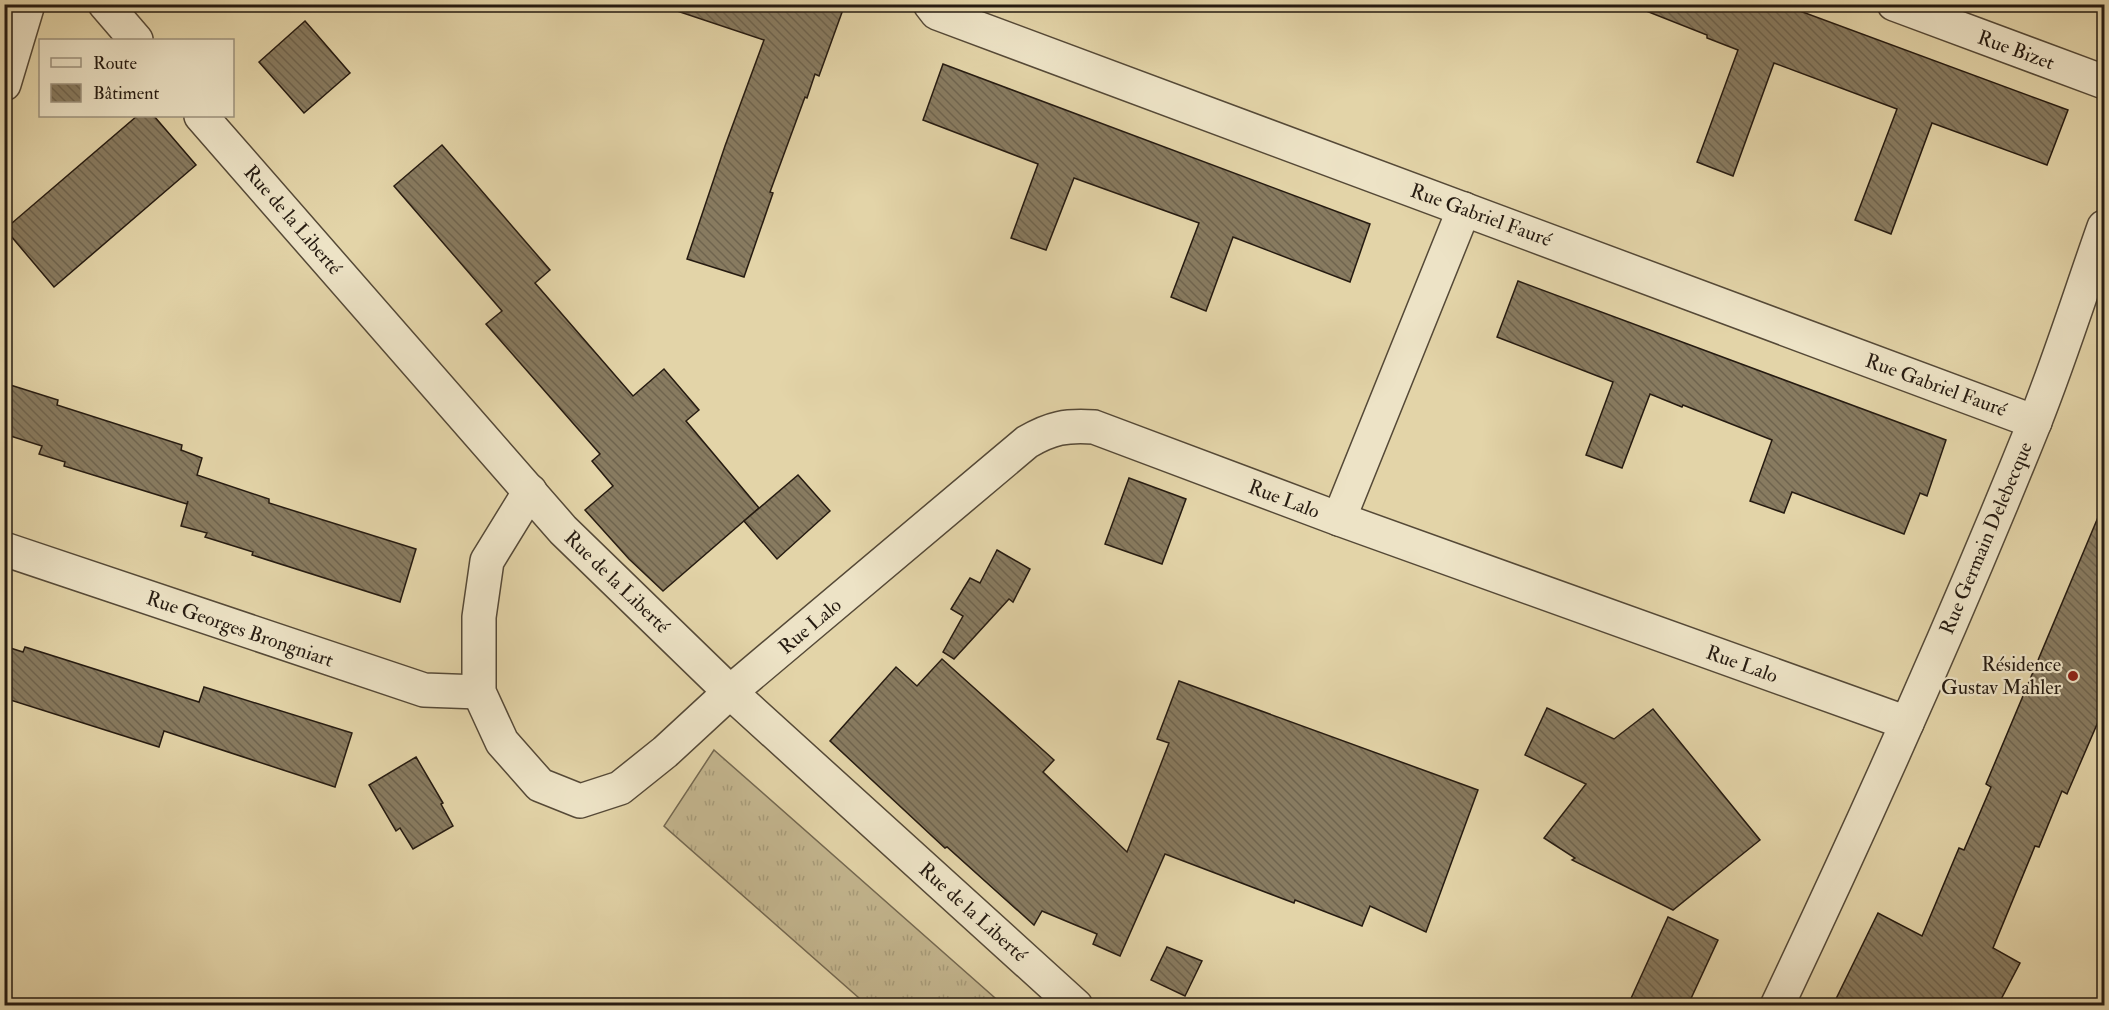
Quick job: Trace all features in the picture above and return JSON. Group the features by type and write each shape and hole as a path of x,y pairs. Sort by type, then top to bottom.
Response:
{"street":[{"path":"4,84 28,4"},
{"path":"105,4 135,39"},
{"name":"Rue Gabriel Fauré","path":"930,4 937,13 2035,422"},
{"name":"Rue Bizet","path":"1894,4 2104,82"},
{"name":"Rue de la Liberté","path":"202,117 563,531 730,692 1076,1005"},
{"path":"1339,519 1464,209"},
{"name":"Rue Germain Delebecque","path":"1777,1005 1853,845 1907,723 2035,422 2104,227"},
{"name":"Rue Lalo","path":"479,692 502,742 540,785 580,801 620,788 665,752 730,692 1027,442 1046,431 1069,426 1094,427 1339,519 1907,723"},
{"path":"479,692 479,617 487,561 530,491"},
{"name":"Rue Georges Brongniart","path":"4,549 424,690 479,692"}],"green space":[{"path":"714,750 1003,1005 867,1005 664,826"}],"building":[{"path":"678,4 845,4 819,76 815,74 807,98 805,97 770,192 773,193 744,277 687,259 764,40 677,11"},
{"path":"1636,4 1781,4 2068,110 2047,165 1932,123 1891,234 1855,220 1897,109 1774,63 1733,176 1697,162 1738,50 1636,7"},
{"path":"305,21 350,73 304,113 259,62"},
{"path":"943,64 1370,224 1350,282 1233,237 1206,311 1171,297 1199,223 1074,178 1046,250 1011,238 1038,164 923,120"},
{"path":"136,117 155,117 196,165 54,287 5,229"},
{"path":"442,145 550,270 535,283 633,396 664,369 699,410 686,421 759,508 663,591 629,559 585,510 613,486 592,461 600,454 486,324 502,311 394,186"},
{"path":"1518,281 1946,440 1927,496 1920,493 1904,534 1792,492 1784,513 1750,501 1772,440 1650,394 1622,468 1586,455 1613,382 1497,337"},
{"path":"4,383 58,400 57,405 182,445 181,450 202,458 197,475 269,499 269,503 416,549 400,602 252,555 253,552 205,537 207,533 181,526 188,501 187,504 64,466 65,462 39,454 42,446 4,434"},
{"path":"798,475 830,511 777,559 744,521"},
{"path":"1129,478 1186,499 1162,564 1105,544"},
{"path":"2104,503 2104,708 2067,794 2062,791 2039,847 2035,846 1993,948 2020,963 1998,1005 1833,1005 1878,913 1922,936 1959,848 1964,850 1991,787 1986,784"},
{"path":"997,550 1030,569 1013,602 1009,599 954,659 943,652 963,616 951,609 970,578 980,583"},
{"path":"4,646 23,652 25,647 199,702 204,687 352,733 335,787 164,731 159,747 4,698"},
{"path":"942,659 1054,760 1043,772 1127,852 1169,743 1157,739 1179,681 1478,790 1426,932 1370,906 1362,926 1165,854 1120,956 1093,944 1097,934 1042,911 1034,925 947,847 945,848 830,741 896,667 917,686"},
{"path":"1547,708 1614,739 1653,709 1760,840 1673,910 1572,860 1575,858 1544,838 1586,784 1525,755"},
{"path":"416,757 443,803 441,804 453,826 413,849 400,828 396,831 369,785"},
{"path":"1668,917 1718,940 1688,1005 1628,1005"},
{"path":"1167,947 1202,961 1185,996 1151,980"}],"place":[{"name":"Résidence Gustav Mahler","path":"2073,676"}]}
